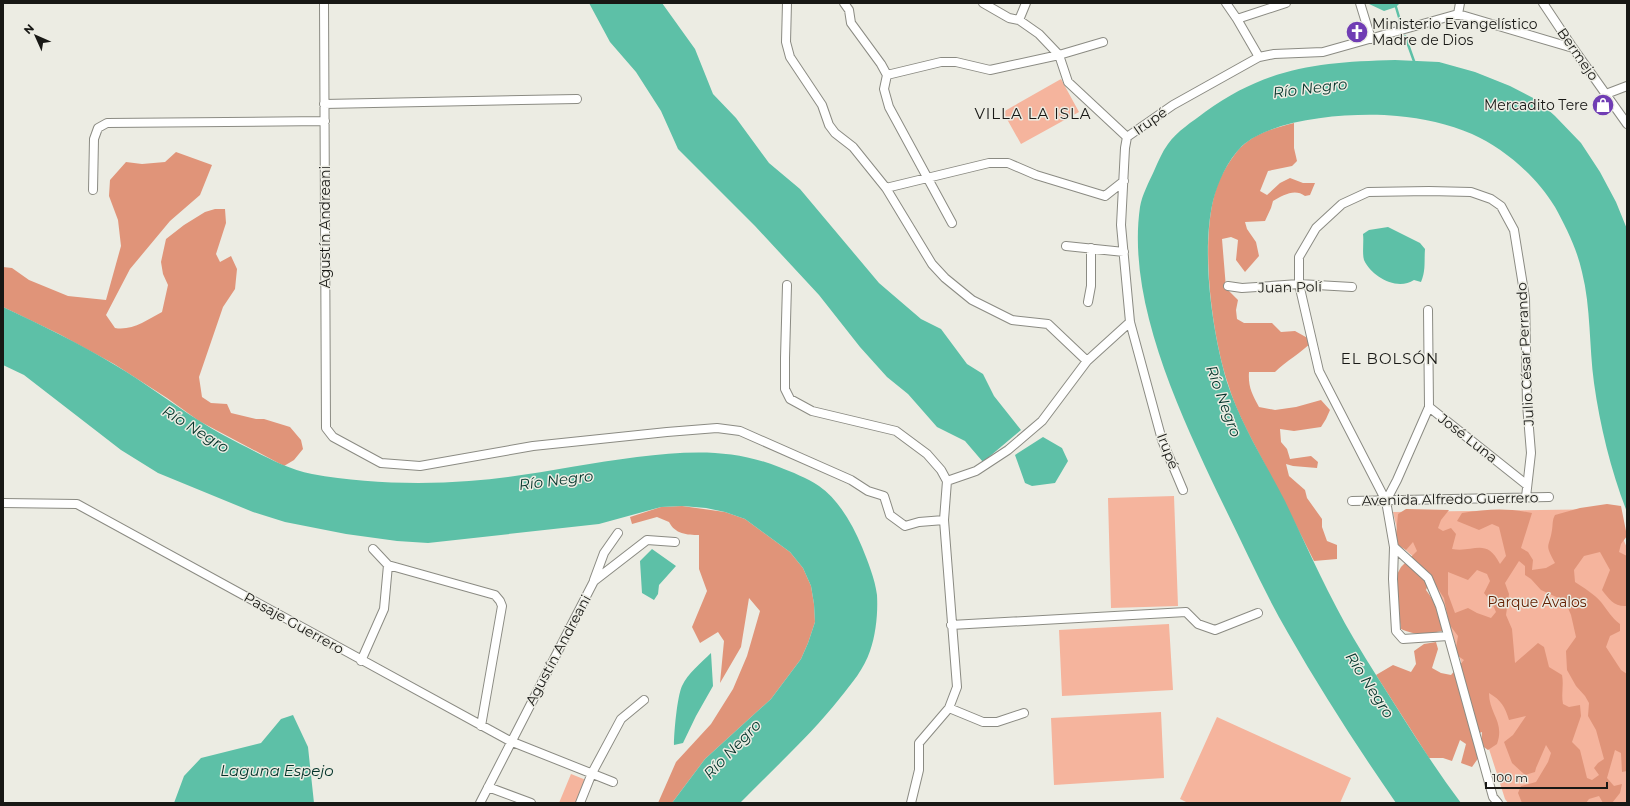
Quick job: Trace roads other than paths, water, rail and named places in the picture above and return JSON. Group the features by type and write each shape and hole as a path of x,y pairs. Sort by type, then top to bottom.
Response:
{"street":[{"name":"Agustín Andreani","path":"324,3 326,428 333,437 381,463 420,466 533,446 717,428 740,431 850,480 868,491 884,496 890,515 905,526 920,522 944,520"},
{"path":"786,3 786,42 790,57 822,105 829,125 835,133 853,148 886,188 932,264 945,278 972,300 1012,320 1048,324 1087,361"},
{"path":"844,3 849,10 851,23 881,64 887,75 884,89 889,107 952,223"},
{"path":"983,3 1009,18 1018,20 1039,34 1059,55 1068,82 1127,137"},
{"path":"1018,20 1026,3"},
{"path":"1226,3 1259,57"},
{"path":"1237,19 1286,3"},
{"path":"1360,3 1371,39"},
{"path":"1460,3 1458,14 1573,48"},
{"name":"Bermejo","path":"1543,3 1627,124"},
{"name":"Irupé","path":"1183,490 1162,440 1130,322 1121,226 1124,181 1124,148 1127,137 1173,105 1259,57 1274,54 1323,52 1458,14"},
{"path":"887,75 941,62 956,62 990,70 1059,55 1103,42"},
{"path":"1606,94 1627,86"},
{"path":"324,104 577,99"},
{"path":"93,190 94,140 98,128 107,123 325,121"},
{"path":"886,188 929,179 989,163 1008,163 1036,175 1105,196 1124,181"},
{"name":"Julio César Perrando","path":"1448,636 1403,639 1396,631 1393,580 1394,547 1386,501 1319,371 1299,284 1299,257 1316,228 1342,204 1368,192 1429,191 1471,192 1491,199 1501,206 1514,230 1525,298 1527,404 1531,453 1526,497"},
{"path":"1066,246 1124,252"},
{"path":"1088,302 1091,286 1090,248"},
{"path":"787,284 784,358 785,389 790,399 812,411 896,431 927,454 941,470 947,481 944,520 956,687 949,708 919,743 919,770 911,803"},
{"name":"Juan Polí","path":"1228,286 1242,288 1299,284 1352,287"},
{"name":"José Luna","path":"1428,310 1429,407 1527,485"},
{"path":"947,481 976,471 1008,450 1042,421 1087,361 1130,322"},
{"path":"1386,501 1397,480 1429,407"},
{"name":"Avenida Alfredo Guerrero","path":"1352,501 1549,497"},
{"name":"Pasaje Guerrero","path":"3,503 77,504 481,726 510,741 612,782"},
{"path":"594,581 604,553 618,533"},
{"name":"Agustín Andreani","path":"480,803 510,741 594,581 646,540 675,542"},
{"path":"1394,547 1428,578 1440,606 1493,797 1498,803"},
{"path":"372,549 388,565 495,595 500,601 502,606 481,726"},
{"path":"361,661 384,609 388,565"},
{"path":"951,625 1186,612 1198,624 1215,630 1258,614"},
{"path":"580,803 592,773 621,719 644,700"},
{"path":"949,708 983,722 997,722 1024,713"},
{"path":"488,787 531,803"}],"water":[{"path":"589,3 662,3 695,49 713,94 736,118 769,163 800,189 879,283 921,319 941,329 967,364 983,374 994,396 1021,430 983,462 965,441 937,427 908,394 887,377 860,347 819,295 755,226 678,149 661,111 636,72 610,42"},
{"path":"1367,3 1400,3 1396,7 1384,11"},
{"name":"Río Negro","path":"1395,60 1439,62 1475,72 1510,86 1537,100 1581,143 1600,172 1616,202 1627,229 1627,512 1611,465 1599,416 1592,369 1587,299 1577,255 1571,238 1555,207 1539,185 1519,164 1484,140 1445,124 1406,117 1380,115 1338,116 1294,123 1256,136 1242,146 1232,158 1220,179 1215,194 1208,244 1210,292 1217,340 1232,397 1344,622 1416,738 1461,803 1396,803 1313,676 1263,586 1192,437 1161,361 1141,283 1138,244 1141,202 1162,154 1168,144 1185,127 1228,97 1250,85 1273,76 1318,65"},
{"path":"1388,227 1420,243 1425,249 1424,270 1421,282 1414,280 1400,284 1393,283 1379,277 1364,260 1363,234 1369,230"},
{"name":"Río Negro","path":"3,307 60,334 101,357 226,436 282,464 312,474 370,481 410,483 450,482 511,477 616,460 674,453 726,454 761,461 789,471 819,486 833,498 850,522 862,547 873,577 877,595 875,631 867,658 857,676 828,712 804,739 740,803 672,803 705,759 771,699 801,659 815,622 814,604 811,586 803,568 790,552 745,519 725,512 706,508 682,506 661,507 599,524 428,543 397,541 346,534 285,522 253,512 158,473 121,450 24,375 3,365"},
{"path":"1043,437 1062,448 1068,461 1055,483 1032,486 1025,483 1015,455"},
{"path":"652,549 676,566 659,585 658,594 654,600 642,593 640,561"},
{"path":"711,653 713,686 683,743 674,745 677,706 682,686 691,672"},
{"name":"Laguna Espejo","path":"293,715 308,747 314,803 174,803 184,776 201,758 261,743 281,719"}],"waterway":[{"path":"1396,7 1401,24"},
{"path":"1405,36 1415,64"}],"place":[{"name":"Ministerio Evangelístico Madre de Dios","path":"1357,32"},
{"name":"Mercadito Tere","path":"1603,105"}],"district":[{"name":"VILLA LA ISLA","path":"1033,113"},
{"name":"EL BOLSÓN","path":"1390,358"}],"park label":[{"name":"Parque Ávalos","path":"1537,602"}]}
